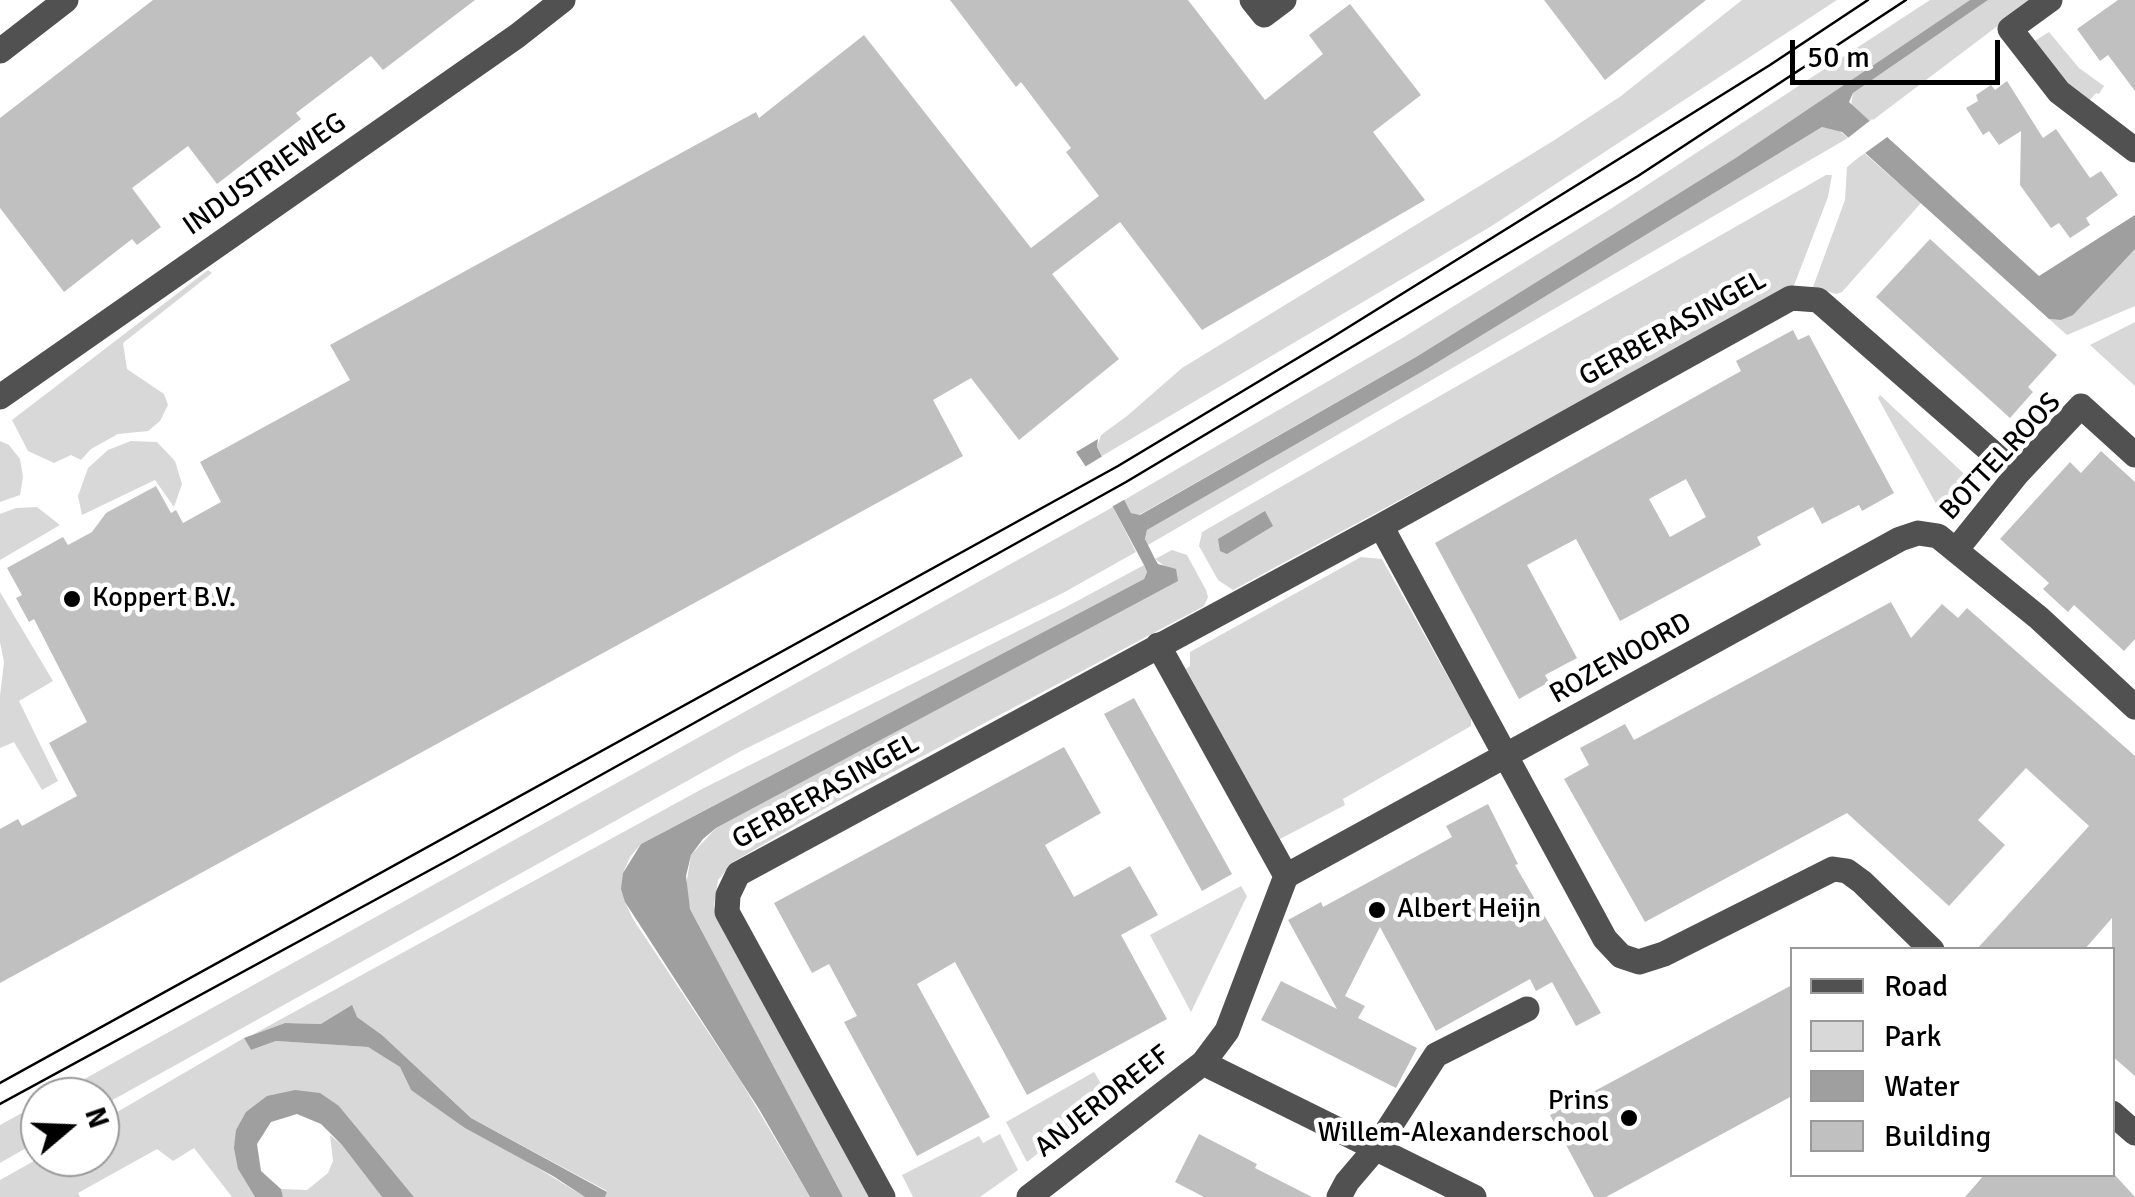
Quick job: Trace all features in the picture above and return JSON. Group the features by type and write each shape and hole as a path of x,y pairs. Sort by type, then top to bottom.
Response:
{"street":[{"path":"0,51 66,0"},
{"name":"INDUSTRIEWEG","path":"0,397 564,0"},
{"path":"1252,0 1264,15 1284,0"},
{"path":"2050,0 2010,29 2059,92 2135,150"},
{"name":"GERBERASINGEL","path":"883,1197 727,912 728,895 738,874 1381,526 1775,305 1797,297 1818,300 2018,474"},
{"name":"BOTTELROOS","path":"1956,550 2081,406 2135,455"},
{"path":"1381,526 1605,940 1621,956 1639,962 1664,954 1833,869 1847,871 1862,882 1929,947"},
{"name":"ROZENOORD","path":"1286,876 1900,539 1918,533 1938,536 1956,550 2135,707"},
{"path":"1158,645 1286,876 1226,1031 1203,1063"},
{"path":"1338,1197 1376,1148 1436,1055 1527,1009"},
{"name":"ANJERDREEF","path":"1029,1197 1203,1063 1474,1197"},
{"path":"2115,1116 2135,1134"}],"green space":[{"path":"1742,0 1837,0 1490,227 1102,456 1097,447 1101,435 1182,368 1553,141 1621,96"},
{"path":"1930,0 1970,0 1734,159 1416,357 1139,515 1131,513 1124,500 1404,337 1612,208"},
{"path":"1988,0 2032,0 1869,123 1851,106 1853,93"},
{"path":"2049,32 2079,68 2104,86 2089,101 2067,84 2033,42"},
{"path":"1822,127 1837,129 1848,138 1148,545 1147,530 1425,370"},
{"path":"1864,153 1921,203 1842,292 1836,294 1813,287 1845,200 1847,167"},
{"path":"1832,175 1828,197 1793,288 1233,590 1218,580 1199,546 1202,532"},
{"path":"2135,249 2135,306 2067,335 2049,319 2061,320"},
{"path":"208,270 212,273 123,343 127,369 164,394 168,405 160,421 148,431 118,434 91,449 81,460 71,455 54,463 28,451 12,420"},
{"path":"2135,322 2135,386 2090,345"},
{"path":"1880,395 1977,486 1952,513 1940,511 1878,398"},
{"path":"0,441 9,445 20,459 23,477 20,495 0,502"},
{"path":"131,441 157,442 175,461 182,484 174,507 155,480 82,515 78,496 88,468 108,450"},
{"path":"37,507 60,525 0,560 0,514"},
{"path":"1113,507 1136,552 1063,593 741,751 120,1096 120,1077 88,1077"},
{"path":"1172,550 1187,555 1206,590 1204,606 831,805 733,862 718,880 714,906 722,923 874,1197 843,1197 690,909 685,892 691,855 716,828 1056,646 1166,567 1155,559"},
{"path":"1361,557 1382,559 1471,718 1471,726 1343,799 1345,805 1278,840 1186,669 1190,666 1190,652"},
{"path":"1144,565 1144,579 641,844 630,857 623,873 625,902 633,919 740,1080 810,1197 605,1197 607,1191 471,1118 382,1035 357,1017 321,1024 285,1023 252,1035 702,789"},
{"path":"0,592 53,681 19,701 58,781 42,790 14,742 0,748 4,662"},
{"path":"1241,886 1247,896 1191,1012 1150,935"},
{"path":"244,1038 251,1050 276,1041 368,1047 400,1067 411,1090 585,1197 414,1197 339,1106 267,1096 238,1169 255,1197 232,1197 194,1148 173,1161 157,1149 120,1170 120,1110"},
{"path":"1094,1072 1109,1097 1027,1162 1006,1122"},
{"path":"20,1114 20,1152 0,1163 0,1125"},
{"path":"1000,1134 1018,1170 980,1197 913,1197 902,1175 979,1136 983,1143"},
{"path":"330,1135 382,1197 283,1197 281,1189 307,1190 328,1173 333,1161"},
{"path":"20,1169 20,1177 107,1177 78,1193 80,1197 0,1197 0,1180"}],"water":[{"path":"1970,0 1988,0 1853,93 1849,102 2039,276 2135,215 2135,249 2073,315 2049,319 1842,132 1822,127 1425,370 1147,530 1145,539 1158,564 1176,569 1178,581 716,828 703,839 691,855 686,876 690,909 843,1197 810,1197 759,1109 625,902 621,889 623,873 641,844 1144,579 1144,565 1113,507 1076,452 1098,439 1097,447 1131,513 1140,515 1416,357 1734,159"},
{"path":"1265,511 1273,526 1227,554 1220,551 1218,539"},
{"path":"352,1005 357,1017 382,1035 471,1118 607,1192 605,1197 585,1197 465,1128 411,1090 400,1067 368,1047 276,1041 251,1050 244,1038 285,1023 321,1024"},
{"path":"295,1090 320,1093 339,1106 414,1197 382,1197 321,1124 297,1114 271,1122 257,1144 261,1171 281,1189 283,1197 255,1197 238,1169 236,1130 246,1112 267,1096"}],"pier":[{"path":"1872,119 1890,135 1861,156 1844,141"},
{"path":"1106,454 1129,497 1108,509 1083,468"}],"building":[{"path":"153,0 475,0 383,70 371,56 296,113 301,119 217,184 188,146 132,188 161,227 137,245 132,239 64,292 0,208 0,118"},
{"path":"950,0 1188,0 1265,100 1323,54 1309,35 1350,4 1421,95 1373,132 1425,200 1202,330 1120,222 1052,274 1119,359 1019,440 971,378 933,400 963,456 0,983 0,829 18,819 22,826 77,796 49,743 87,722 34,619 29,622 16,598 22,595 7,568 63,537 68,545 92,532 106,513 156,486 171,513 176,510 183,523 221,502 200,462 350,380 330,345 756,112 759,118 864,35 1031,248 1099,196 1066,152 1071,148 1021,82 1016,87"},
{"path":"1544,0 1706,0 1605,80"},
{"path":"2118,0 2135,0 2135,91 2108,55 2100,61 2077,29"},
{"path":"2007,81 2043,138 2056,129 2090,178 2101,171 2118,195 2086,218 2090,225 2070,238 2059,223 2051,228 2020,185 2021,131 1999,145 1989,131 1983,135 1966,108 1991,85 1995,90"},
{"path":"1930,239 2057,355 2028,387 2033,392 2010,418 1876,297"},
{"path":"1793,330 1798,340 1809,335 1894,493 1862,511 1859,505 1822,524 1813,507 1757,537 1761,545 1620,621 1576,539 1527,565 1577,658 1545,675 1549,682 1519,699 1435,543 1741,371 1736,361","holes":["1686,479 1706,517 1670,537 1649,499"]},
{"path":"2101,451 2135,482 2135,639 2124,651 2074,605 2068,612 2043,589 2049,583 2000,539 2070,462 2081,473"},
{"path":"1891,602 1911,638 1942,604 1958,618 1967,608 2135,756 2135,1076 2115,1059 2112,918 2087,947 1979,947 2089,826 2026,768 1978,820 2005,845 1949,906 1847,813 1645,922 1564,779 1589,765 1580,748 1625,724 1634,740"},
{"path":"1134,698 1232,874 1202,891 1104,714"},
{"path":"1064,747 1101,813 1045,845 1074,897 1130,866 1158,915 1121,935 1167,1019 1027,1095 955,962 917,984 990,1117 917,1156 844,1022 857,1016 829,964 812,973 774,903"},
{"path":"1488,804 1518,864 1515,865 1601,1013 1576,1026 1552,982 1536,991 1530,979 1436,1031 1380,927 1345,996 1365,1006 1358,1018 1417,1048 1396,1088 1261,1020 1281,981 1337,1009 1288,920 1321,902 1323,907 1452,837 1446,826"},
{"path":"1790,986 1790,1097 1606,1197 1594,1197 1550,1115"},
{"path":"1199,1134 1312,1197 1204,1197 1175,1182"},
{"path":"2115,1175 2135,1197 1965,1197 1982,1177"}],"tram line":[{"path":"0,1083 1118,466 1331,338 1868,0"},
{"path":"0,1104 454,857 1126,482 1638,176 1906,0"}],"place":[{"name":"Koppert B.V.","path":"72,599"},
{"name":"Albert Heijn","path":"1377,910"},
{"name":"Prins Willem-Alexanderschool","path":"1629,1118"}]}
